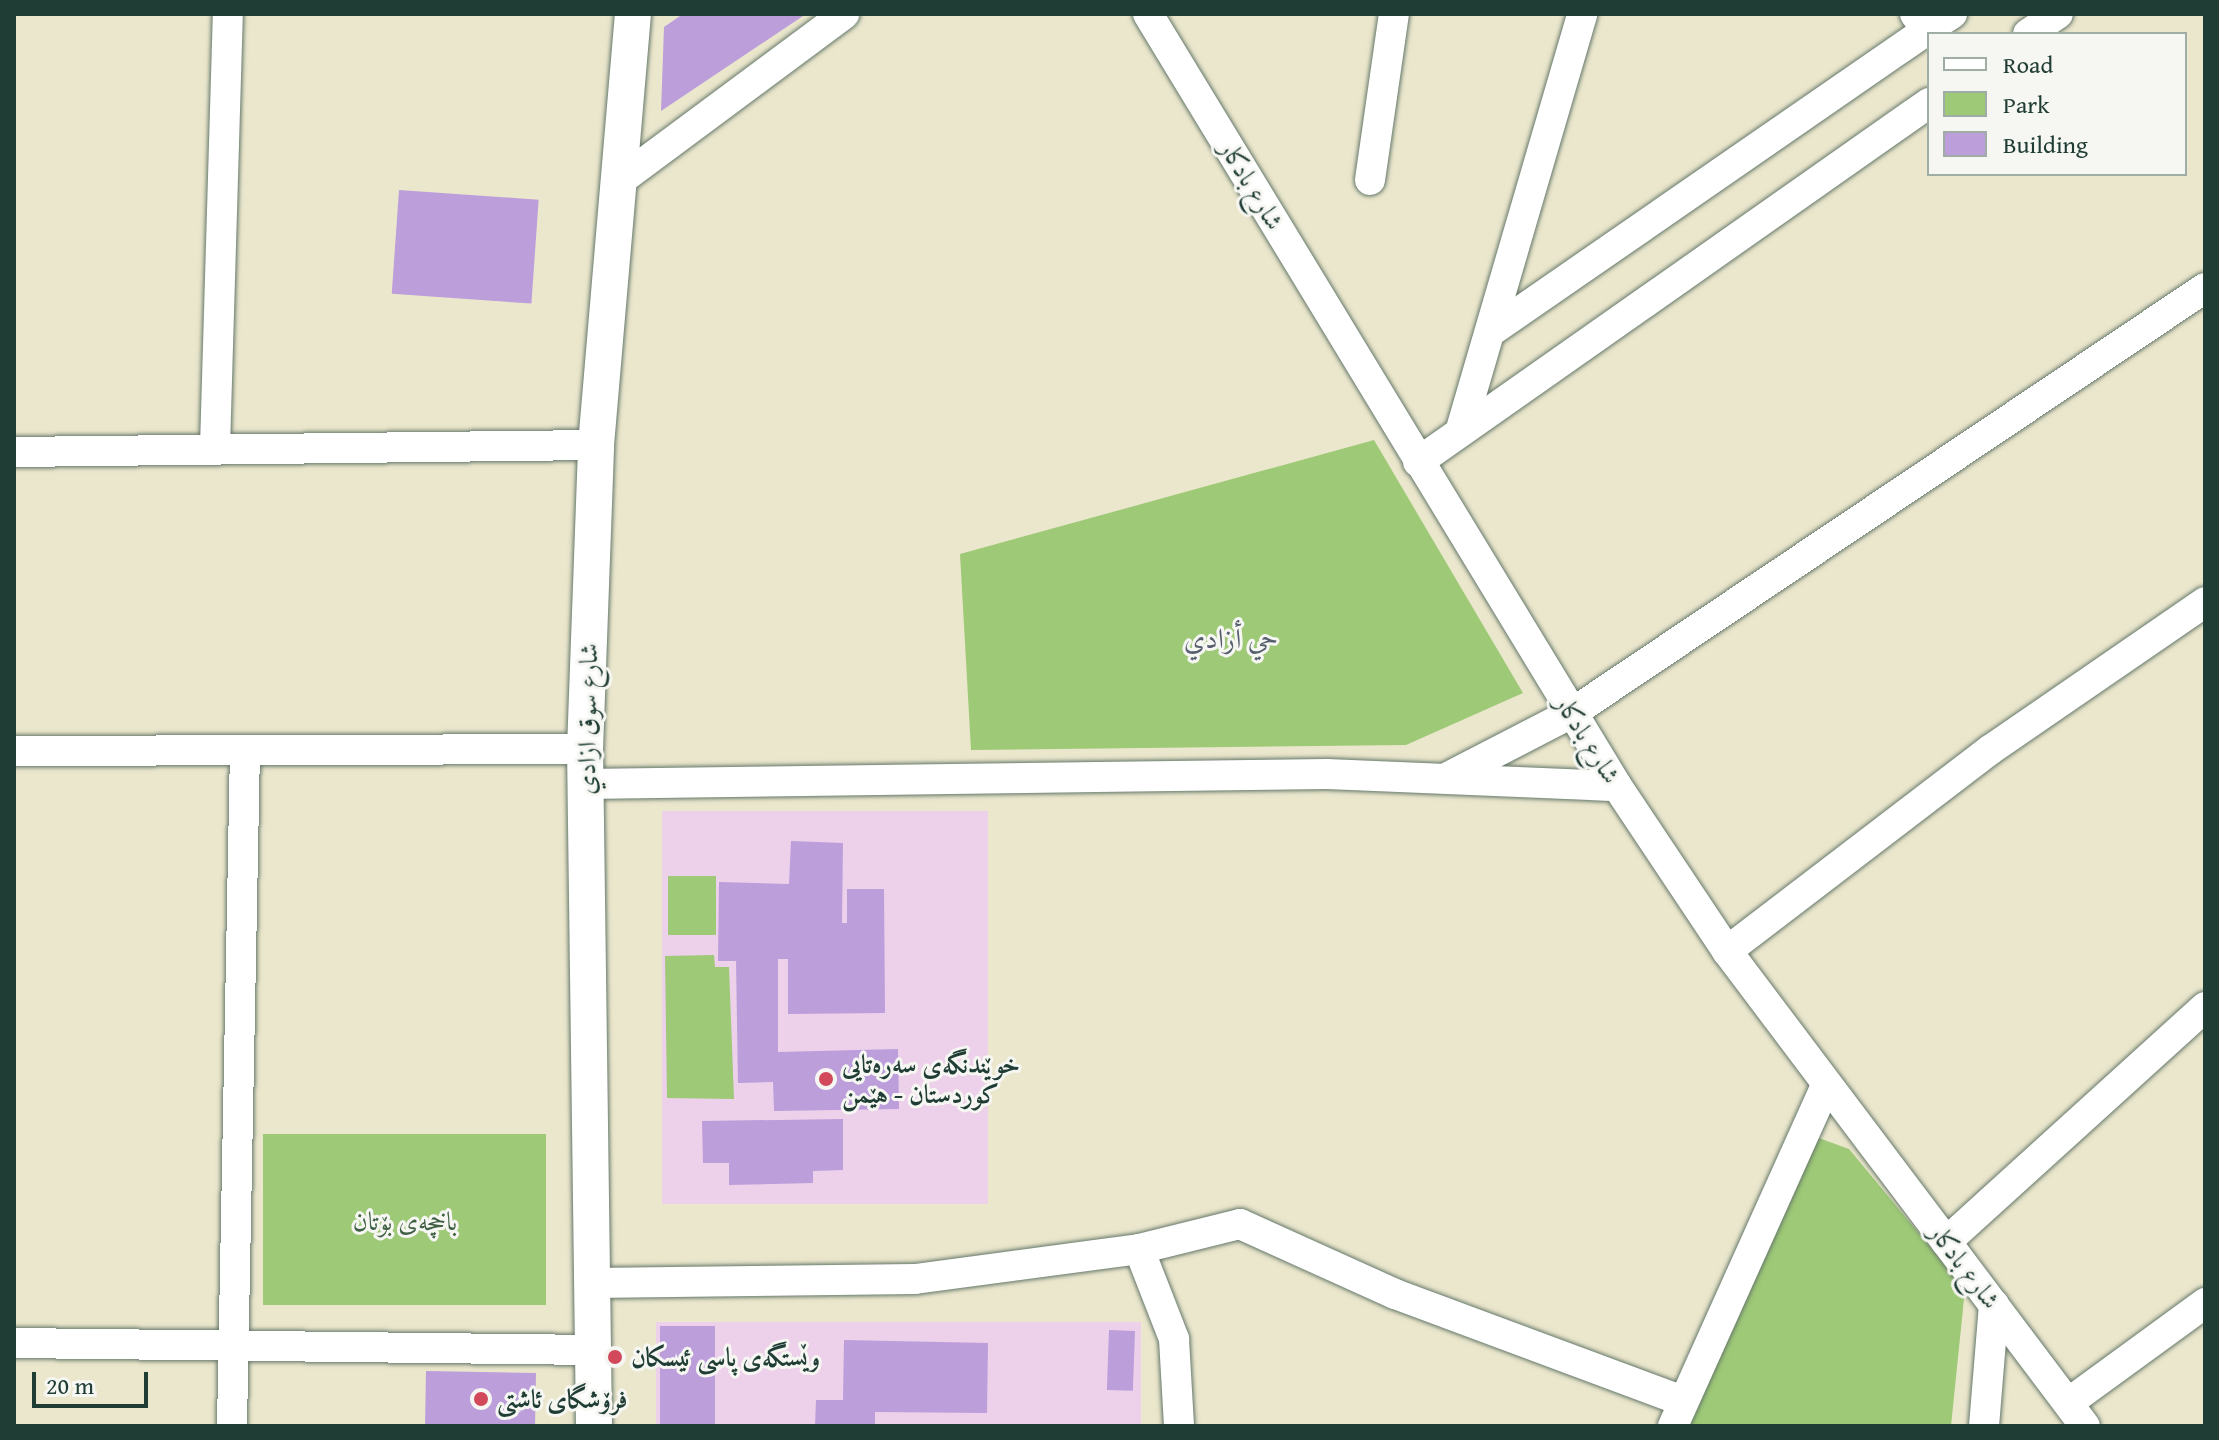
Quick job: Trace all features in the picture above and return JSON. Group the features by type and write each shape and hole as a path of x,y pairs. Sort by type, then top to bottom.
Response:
{"street":[{"path":"215,447 228,14"},
{"name":"شارع سوق ازادي","path":"594,1426 585,766 596,445 633,14"},
{"path":"618,182 844,14"},
{"name":"شارع بادكار","path":"1148,14 1617,786 1727,951 2077,1414"},
{"path":"1370,180 1394,14"},
{"path":"1461,429 1493,330 1582,14"},
{"path":"1493,330 1932,19"},
{"path":"1418,462 1927,104"},
{"path":"1445,779 1572,713 2205,288"},
{"path":"14,452 215,447 596,445"},
{"path":"1727,951 1990,750 2152,634 2205,602"},
{"path":"14,751 245,752 585,766 1327,774 1617,786"},
{"path":"232,1426 245,752"},
{"path":"1946,1242 2205,1007"},
{"path":"592,1283 915,1279 1139,1249 1240,1224 1395,1294 1678,1414 1826,1085"},
{"path":"1139,1249 1174,1339 1179,1426"},
{"path":"2077,1414 2205,1303"},
{"path":"1984,1426 1994,1304"},
{"path":"14,1343 593,1350"}],"shaded area":[{"name":"خوێندنگەی سەرەتایی کوردستان - هێمن","path":"662,811 988,811 988,1204 662,1204"},
{"path":"656,1322 1141,1322 1141,1426 656,1426"}],"green space":[{"path":"1374,440 1523,693 1406,745 971,750 960,554"},
{"path":"668,876 716,876 716,935 668,935"},
{"path":"714,955 715,967 729,967 734,1099 667,1098 665,956"},
{"name":"باخچەی بۆتان","path":"263,1134 546,1134 546,1305 263,1305"},
{"path":"1816,1137 1849,1149 1965,1289 1951,1426 1687,1426"}],"building":[{"path":"683,14 806,14 661,111 664,27"},
{"path":"399,190 539,200 531,304 392,294"},
{"path":"791,841 843,843 842,923 847,923 847,889 884,889 885,1013 788,1014 788,959 778,959 778,1052 898,1049 899,1109 774,1111 773,1082 738,1083 736,961 718,961 719,882 789,884"},
{"path":"843,1119 843,1170 813,1171 813,1183 729,1185 729,1163 703,1163 702,1121"},
{"path":"660,1326 715,1326 715,1426 660,1426"},
{"path":"1109,1330 1135,1331 1133,1391 1107,1390"},
{"path":"844,1340 988,1343 987,1413 875,1412 875,1426 815,1426 816,1400 843,1400"},
{"name":"فرۆشگای ئاشتی","path":"426,1371 536,1373 535,1426 425,1426"}],"place":[{"name":"خوێندنگەی سەرەتایی کوردستان - هێمن","path":"826,1079"},
{"name":"وێستگەی پاسی ئیسکان","path":"615,1357"},
{"name":"فرۆشگای ئاشتی","path":"481,1399"}],"district":[{"name":"حي أزادي","path":"1231,638"}]}
